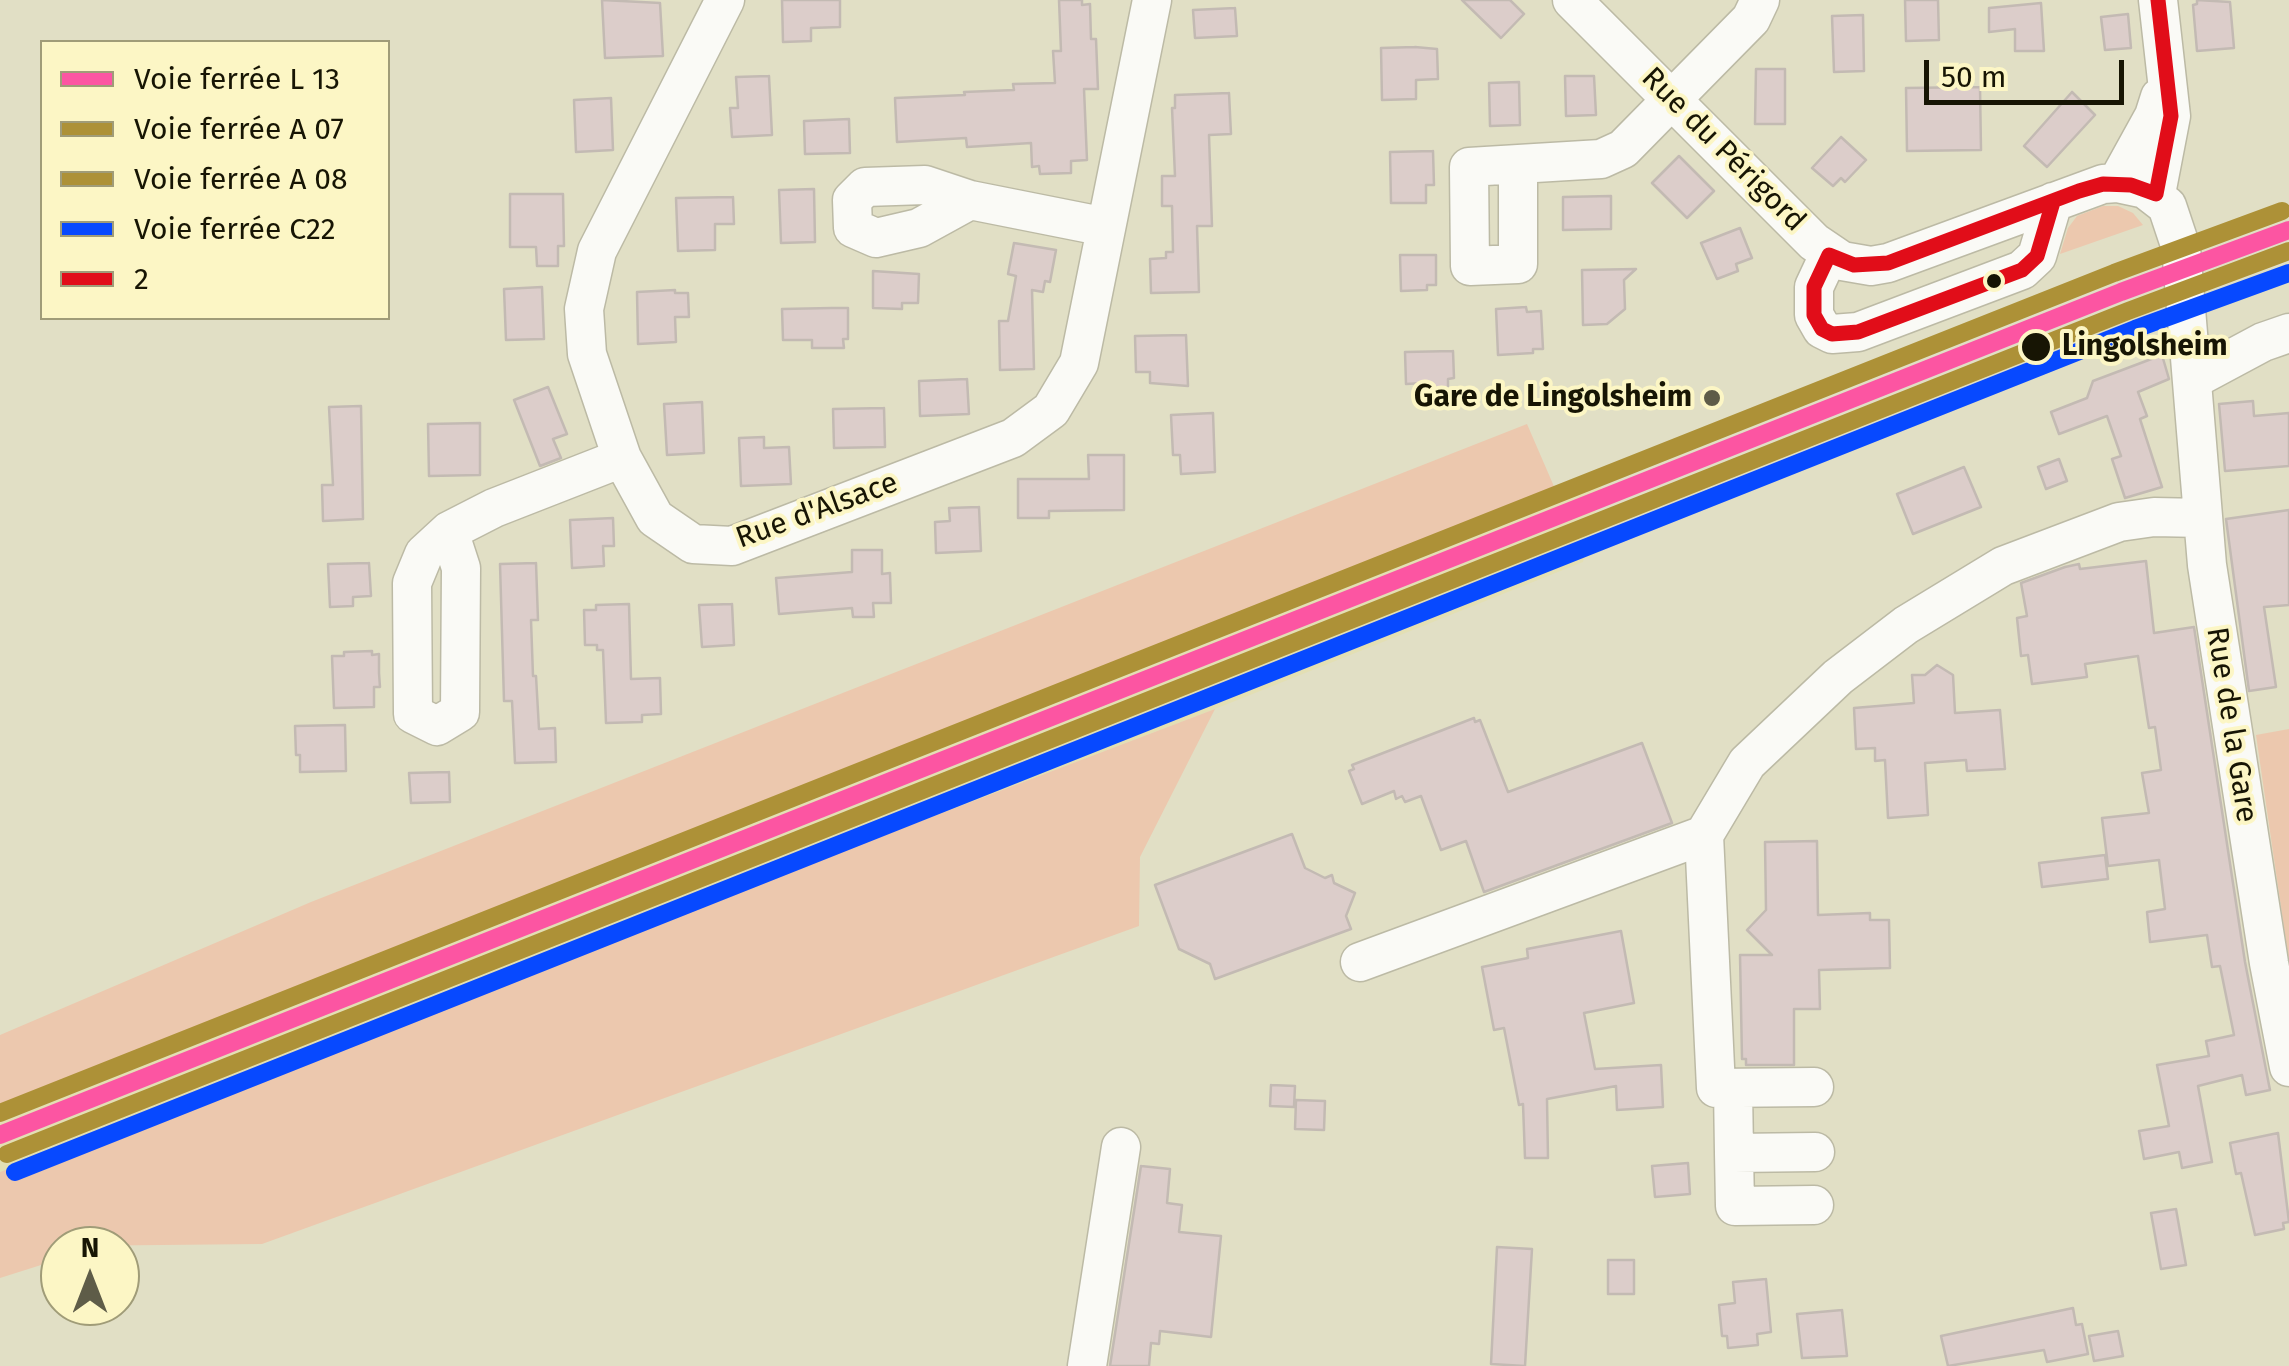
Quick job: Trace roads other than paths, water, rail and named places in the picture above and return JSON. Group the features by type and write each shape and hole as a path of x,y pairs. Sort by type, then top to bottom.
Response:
{"street":[{"name":"Rue d'Alsace","path":"725,0 597,251 584,310 588,354 622,458 656,518 692,544 732,546 1013,438 1050,410 1079,363 1152,0"},
{"name":"Rue du Périgord","path":"1572,0 1830,255 1854,265 1888,263 2092,186 2117,183"},
{"path":"1518,165 1602,160 1623,149 1751,19 1760,0"},
{"path":"2158,0 2171,116 2156,194 2117,183 2154,116 2165,80"},
{"name":"Rue de la Gare","path":"2156,194 2172,215 2180,248 2206,565 2262,924 2289,1067"},
{"path":"970,200 1106,227"},
{"path":"1830,255 1814,287 1814,315 1822,330 1832,334 1858,332 2022,270 2038,256 2053,202"},
{"path":"2192,380 2289,332"},
{"path":"449,531 494,508 622,458"},
{"path":"1814,1086 1716,1088 1704,835 1747,762 1838,677 1906,624 2003,566 2119,522 2154,517 2202,518"},
{"path":"1360,962 1704,835"},
{"path":"1733,1088 1734,1206 1814,1204"},
{"path":"1087,1366 1121,1147"},
{"path":"1734,1153 1815,1152"}],"rail line":[{"name":"C22","path":"15,1172 2135,329 2289,273"}],"place":[{"name":"Lingolsheim","path":"2036,347"},
{"name":"Gare de Lingolsheim","path":"1712,398"}]}
